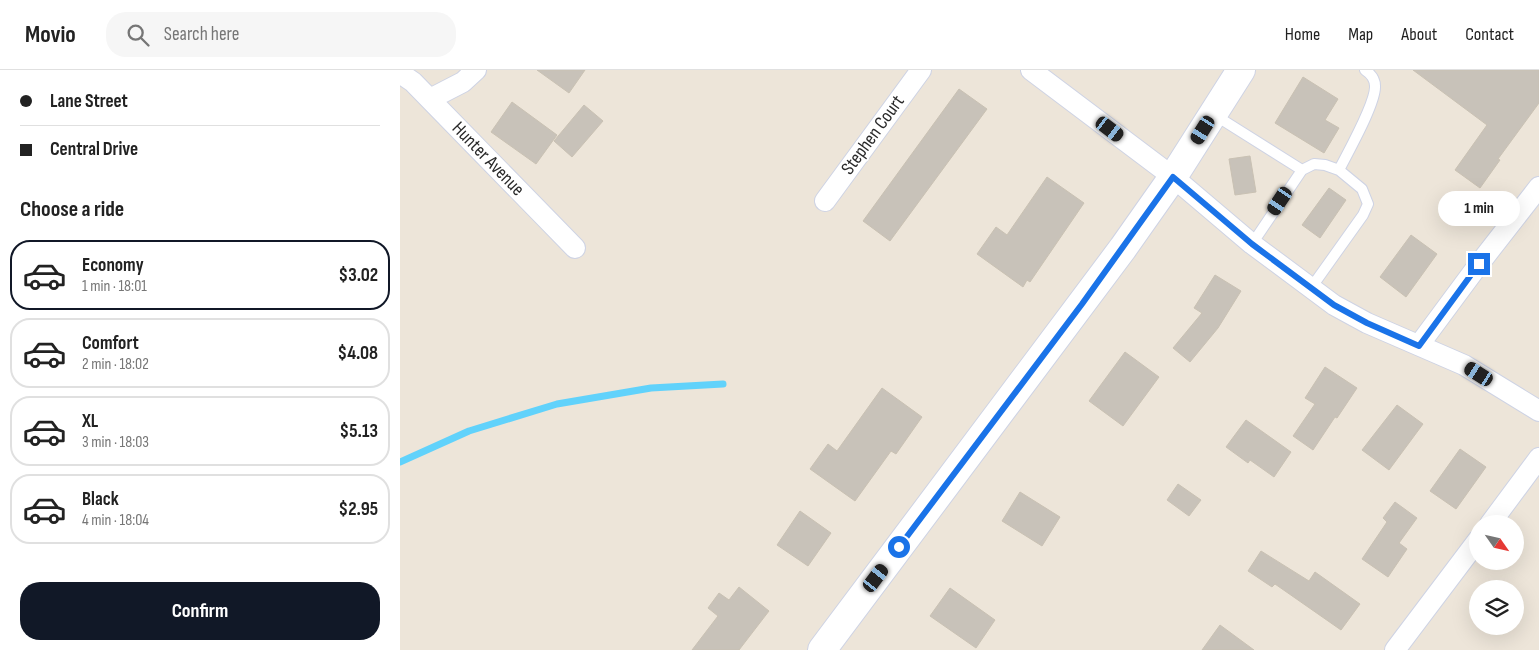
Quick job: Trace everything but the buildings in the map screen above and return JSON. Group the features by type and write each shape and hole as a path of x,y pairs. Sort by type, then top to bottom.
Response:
{"main road":[{"path":"822,650 1082,304 1173,177 1241,70"}],"street":[{"path":"430,99 462,82 476,70"},
{"name":"Stephen Court","path":"825,201 921,70"},
{"path":"1031,70 1173,177 1252,244 1334,305 1367,323 1464,365 1539,411"},
{"name":"Hunter Avenue","path":"400,73 413,82 575,248"},
{"path":"1419,346 1479,264 1539,187"},
{"path":"1497,515 1539,458"},
{"path":"1395,650 1469,552"}],"lane":[{"path":"1340,170 1371,104 1375,86 1372,75 1365,70"},
{"path":"1212,114 1302,170"},
{"path":"1252,244 1302,170 1314,164 1340,170 1362,189 1368,204 1363,215 1311,288"}],"waterway":[{"path":"400,462 469,431 557,404 651,388 723,384"}],"route":[{"path":"899,547 1082,304 1173,177 1252,244 1334,305 1367,323 1419,346 1479,264"}]}
